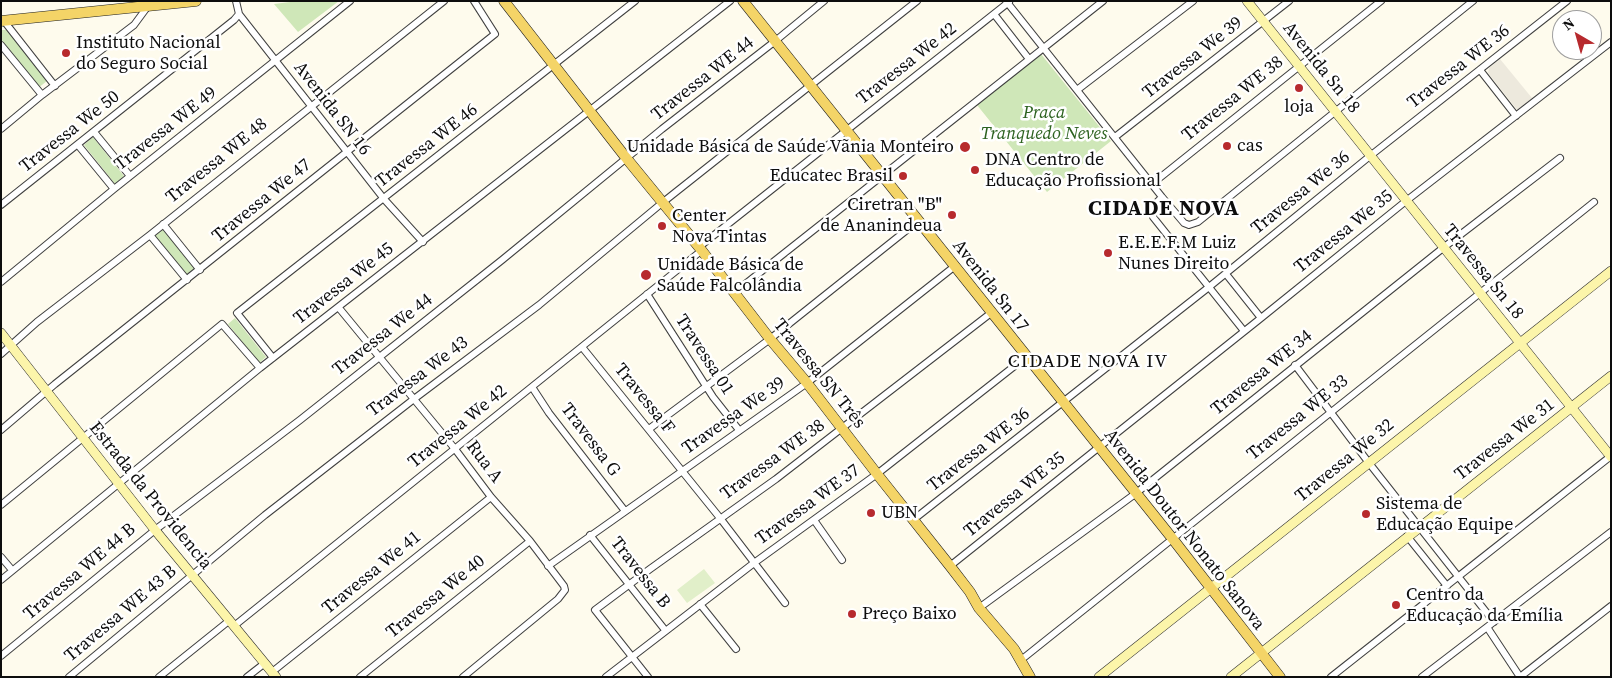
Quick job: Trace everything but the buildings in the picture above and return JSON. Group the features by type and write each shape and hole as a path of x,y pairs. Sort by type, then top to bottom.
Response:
{"main road":[{"path":"3,21 196,1"},
{"name":"Travessa SN Três","path":"504,1 626,159 807,383 950,566 970,592 979,608 1021,660 1030,677"},
{"name":"Avenida Sn 17","path":"743,1 1063,402"},
{"name":"Avenida Doutor Nonato Sanova","path":"1063,402 1280,677"}],"street":[{"path":"236,1 239,14"},
{"name":"Travessa WE 49","path":"1,282 130,176 350,1"},
{"name":"Travessa WE 48","path":"1,354 37,322 150,235 444,1"},
{"name":"Travessa We 47","path":"1,430 495,34 474,1"},
{"name":"Travessa WE 46","path":"273,358 237,313 635,1"},
{"path":"589,110 730,1"},
{"name":"Travessa We 44","path":"774,42 824,1"},
{"path":"662,203 917,1"},
{"path":"734,293 1103,1"},
{"path":"1077,90 1193,1"},
{"name":"Avenida Sn 18","path":"1247,1 1370,156"},
{"name":"Travessa We 39","path":"1114,137 1289,1"},
{"name":"Travessa WE 38","path":"1152,184 1381,1"},
{"path":"1008,2 1162,197 1184,223 1189,225 1198,222 1473,1"},
{"name":"Travessa WE 36","path":"1370,156 1567,1"},
{"name":"Travessa We 42","path":"846,131 1008,2"},
{"path":"1,128 137,23 148,6"},
{"name":"Avenida SN 16","path":"239,14 384,198 423,242"},
{"name":"Travessa We 50","path":"1,205 239,14"},
{"path":"994,14 1028,59"},
{"path":"3,21 55,86"},
{"name":"Travessa WE 44","path":"626,159 774,42"},
{"name":"Travessa We 35","path":"1098,448 1406,201 1611,42"},
{"path":"1,44 4,53 42,95"},
{"path":"1480,70 1516,116"},
{"name":"Travessa We 45","path":"1,580 260,368 339,308 589,110"},
{"path":"700,249 846,131"},
{"path":"94,132 130,176"},
{"path":"78,145 114,189"},
{"name":"Travessa Sn 18","path":"1370,156 1571,409"},
{"name":"Travessa We 36","path":"1063,402 1226,274 1370,156"},
{"name":"Travessa WE 34","path":"979,608 1135,494 1443,248 1560,158"},
{"name":"Travessa We 44","path":"155,530 378,358 626,159"},
{"path":"1162,197 1154,205 1153,217 1244,331"},
{"name":"Travessa WE 33","path":"1021,660 1594,202"},
{"name":"Travessa We 43","path":"192,574 414,399 538,305 662,203"},
{"path":"649,429 770,339 918,221"},
{"path":"163,224 200,270"},
{"path":"150,235 187,280"},
{"name":"Travessa We 42","path":"159,677 232,623 455,448 582,347 700,249"},
{"name":"Travessa We 39","path":"548,566 807,383 955,266"},
{"name":"Travessa We 32","path":"1099,677 1519,342 1611,271"},
{"path":"1226,274 1262,318"},
{"name":"Travessa 01","path":"647,294 706,386 739,430"},
{"name":"Rua A","path":"339,308 378,358 455,448 491,497 530,541 564,586 565,590 558,599 463,677"},
{"name":"Travessa WE 38","path":"632,656 595,610 842,428 991,313"},
{"path":"1,505 84,439 222,324 260,368"},
{"name":"Estrada da Providencia","path":"1,333 155,530 274,674"},
{"name":"Travessa F","path":"582,347 786,603"},
{"name":"Travessa WE 37","path":"606,677 754,563 877,474 1026,357"},
{"path":"1295,366 1494,622"},
{"name":"Travessa We 31","path":"1231,677 1611,376"},
{"name":"Travessa G","path":"532,387 549,413 625,511"},
{"name":"Travessa WE 36","path":"913,520 1063,402"},
{"path":"1330,677 1611,456 1571,409"},
{"name":"Travessa WE 35","path":"950,566 1098,448"},
{"name":"Travessa We 41","path":"274,674 491,497"},
{"path":"814,520 842,560"},
{"name":"Travessa WE 44 B","path":"1,656 155,530"},
{"path":"1422,677 1611,532"},
{"name":"Travessa B","path":"590,535 665,630"},
{"path":"1407,536 1447,586"},
{"name":"Travessa We 40","path":"360,677 530,541"},
{"path":"1,557 12,570"},
{"name":"Travessa WE 43 B","path":"69,677 192,574"},
{"path":"700,604 736,649"},
{"path":"1487,627 1520,677 1611,606"},
{"path":"632,656 648,677"},
{"path":"248,677 265,663"}],"green space":[{"path":"298,1 339,1 298,32 274,4"},
{"path":"1,30 7,30 47,81 38,88 1,39"},
{"name":"Praça Tranquedo Neves","path":"1041,54 1111,141 1047,192 977,105"},
{"path":"93,137 124,176 115,184 84,145"},
{"path":"163,224 200,270 187,280 150,235"},
{"path":"235,318 266,357 259,363 228,324"},
{"path":"704,569 715,583 687,603 677,590"}],"shaded area":[{"path":"1500,59 1532,98 1518,111 1488,73 1489,68"}],"place":[{"name":"Instituto Nacional do Seguro Social","path":"66,53"},
{"name":"loja","path":"1299,88"},
{"name":"cas","path":"1227,146"},
{"name":"Unidade Básica de Saúde Vãnia Monteiro","path":"965,147"},
{"name":"DNA Centro de Educação Profissional","path":"975,170"},
{"name":"Educatec Brasil","path":"903,176"},
{"name":"Ciretran \"B\" de Ananindeua","path":"952,215"},
{"name":"Center Nova Tintas","path":"662,226"},
{"name":"E.E.E.F.M Luiz Nunes Direito","path":"1108,253"},
{"name":"Unidade Básica de Saúde Falcolândia","path":"646,275"},
{"name":"UBN","path":"871,513"},
{"name":"Sistema de Educação Equipe","path":"1366,514"},
{"name":"Centro da Educação da Emília","path":"1396,605"},
{"name":"Preço Baixo","path":"852,614"}],"district":[{"name":"CIDADE NOVA","path":"1164,209"},
{"name":"CIDADE NOVA IV","path":"1088,362"}]}
